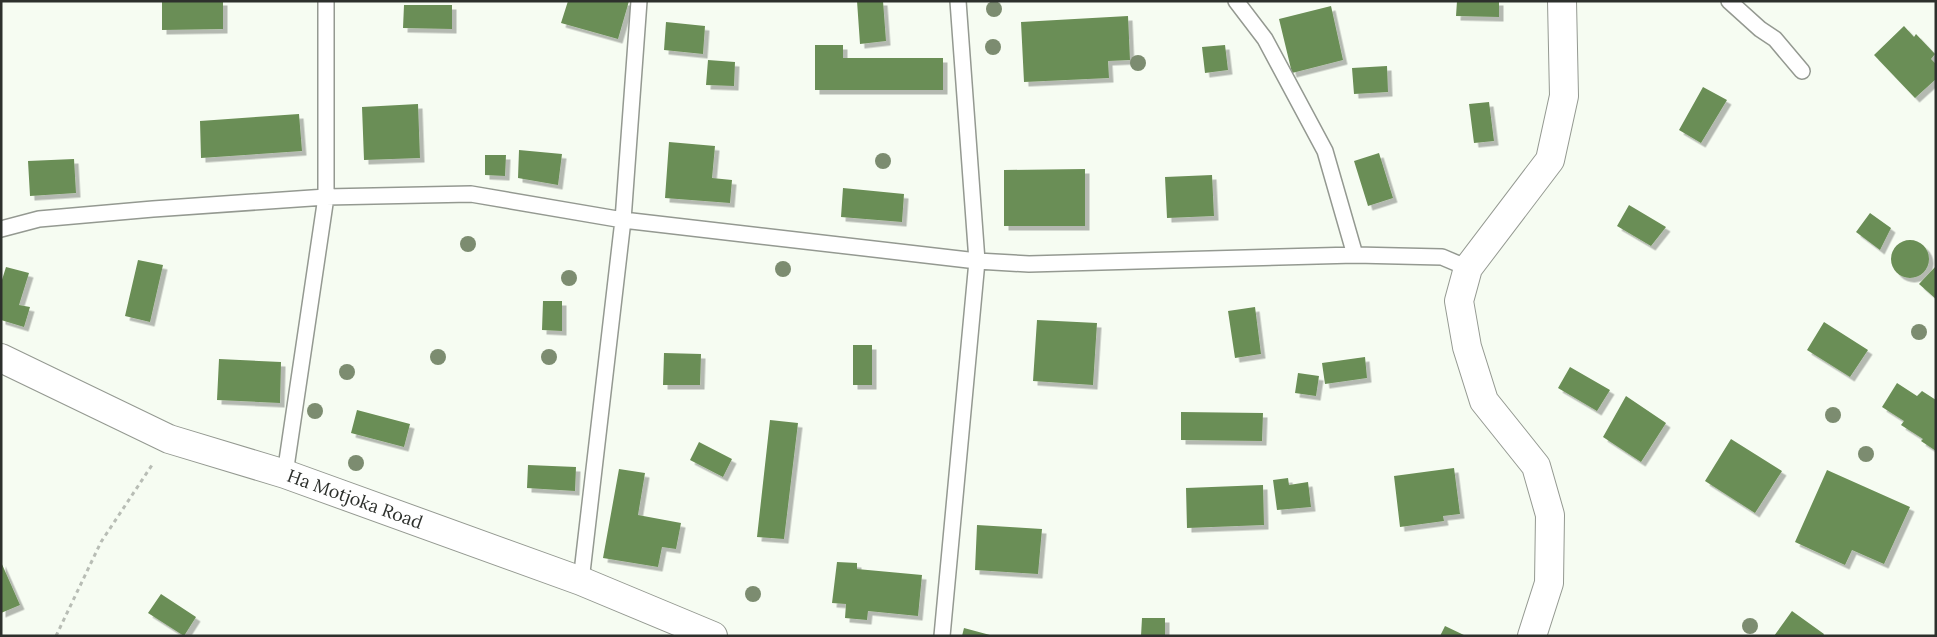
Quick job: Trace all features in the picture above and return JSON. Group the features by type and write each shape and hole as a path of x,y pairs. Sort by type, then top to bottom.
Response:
{"street":[{"path":"1532,636 1548,583 1550,515 1536,466 1484,401 1467,347 1459,301 1468,268 1550,160 1564,96 1562,1"},
{"name":"Ha Motjoka Road","path":"1,358 169,439 285,474 580,581 713,636"}],"lane":[{"path":"285,474 326,197 326,1"},
{"path":"580,581 624,220 639,1"},
{"path":"942,636 977,261 958,1"},
{"path":"1236,1 1265,39 1325,151 1355,255"},
{"path":"1729,1 1760,29 1775,39 1802,71"},
{"path":"1,229 39,219 326,197 471,194 624,220 977,261 1029,264 1355,255 1442,257 1468,268"}],"path":[{"path":"56,636 101,542 169,439"}],"building":[{"path":"162,1 223,1 223,29 162,30"},
{"path":"568,1 629,1 618,39 561,23"},
{"path":"857,1 883,1 886,41 860,44"},
{"path":"1457,1 1499,1 1499,17 1456,16"},
{"path":"404,5 452,5 452,29 403,28"},
{"path":"1331,6 1343,60 1292,73 1279,19"},
{"path":"1128,16 1130,60 1108,61 1109,78 1024,82 1021,22"},
{"path":"666,22 705,26 703,54 664,50"},
{"path":"1904,26 1914,37 1916,34 1935,54 1931,59 1936,64 1936,79 1915,98 1874,55"},
{"path":"815,45 843,45 843,58 943,58 943,90 815,90"},
{"path":"1225,45 1228,70 1205,73 1202,47"},
{"path":"708,60 735,62 734,86 706,85"},
{"path":"1387,66 1388,92 1354,94 1352,68"},
{"path":"1703,87 1727,100 1701,143 1679,130"},
{"path":"1489,102 1494,141 1474,143 1469,104"},
{"path":"418,104 420,158 364,160 362,107"},
{"path":"299,114 302,151 201,158 200,121"},
{"path":"669,142 715,146 712,178 732,180 730,203 665,198"},
{"path":"519,150 562,154 558,185 518,178"},
{"path":"1379,153 1393,198 1368,206 1354,161"},
{"path":"485,155 506,155 505,176 485,175"},
{"path":"74,159 76,193 30,196 28,161"},
{"path":"1085,169 1085,226 1004,226 1004,170"},
{"path":"1212,175 1214,216 1167,218 1165,177"},
{"path":"843,188 904,194 902,222 841,217"},
{"path":"1629,205 1666,227 1651,246 1617,226"},
{"path":"1870,213 1891,228 1880,250 1856,232"},
{"path":"1910,240 1924,245 1929,259 1924,273 1910,278 1896,273 1891,259 1896,245"},
{"path":"138,260 163,265 150,322 125,316"},
{"path":"1936,266 1936,299 1919,284"},
{"path":"6,267 29,273 19,305 30,307 24,327 1,320 1,283"},
{"path":"543,301 562,301 562,331 542,330"},
{"path":"1255,307 1261,354 1235,358 1228,311"},
{"path":"1037,320 1097,323 1093,385 1033,381"},
{"path":"1824,322 1868,350 1850,377 1807,350"},
{"path":"853,345 872,345 872,385 853,385"},
{"path":"664,353 701,354 700,385 663,385"},
{"path":"1365,357 1367,378 1325,384 1322,363"},
{"path":"219,359 281,362 280,403 217,400"},
{"path":"1570,367 1610,390 1597,411 1558,388"},
{"path":"1298,373 1319,376 1316,396 1295,393"},
{"path":"1897,383 1917,396 1922,391 1936,400 1936,451 1921,441 1923,439 1901,425 1904,421 1882,407"},
{"path":"1626,396 1666,423 1641,462 1603,437"},
{"path":"357,410 410,424 404,447 351,433"},
{"path":"1181,412 1263,413 1262,441 1181,440"},
{"path":"770,420 798,423 784,539 757,537"},
{"path":"1731,439 1782,471 1755,513 1705,481"},
{"path":"699,442 732,459 723,477 690,460"},
{"path":"528,465 576,467 575,491 527,488"},
{"path":"1454,468 1460,514 1443,516 1444,521 1400,527 1394,476"},
{"path":"619,469 645,473 638,515 681,523 676,549 662,547 658,567 603,558"},
{"path":"1827,470 1910,507 1884,564 1852,550 1845,565 1795,542"},
{"path":"1288,478 1289,485 1308,482 1311,507 1277,510 1273,480"},
{"path":"1263,485 1264,525 1187,528 1186,488"},
{"path":"977,525 1042,529 1038,574 975,570"},
{"path":"1,562 20,605 1,613"},
{"path":"837,562 857,563 857,569 922,575 918,616 868,611 867,620 845,618 846,604 832,603"},
{"path":"161,594 196,617 184,636 148,613"},
{"path":"1792,611 1824,634 1823,636 1774,636"},
{"path":"1142,618 1165,618 1165,636 1141,636"},
{"path":"1445,626 1466,636 1440,636"},
{"path":"964,628 990,635 990,636 962,636"}]}
